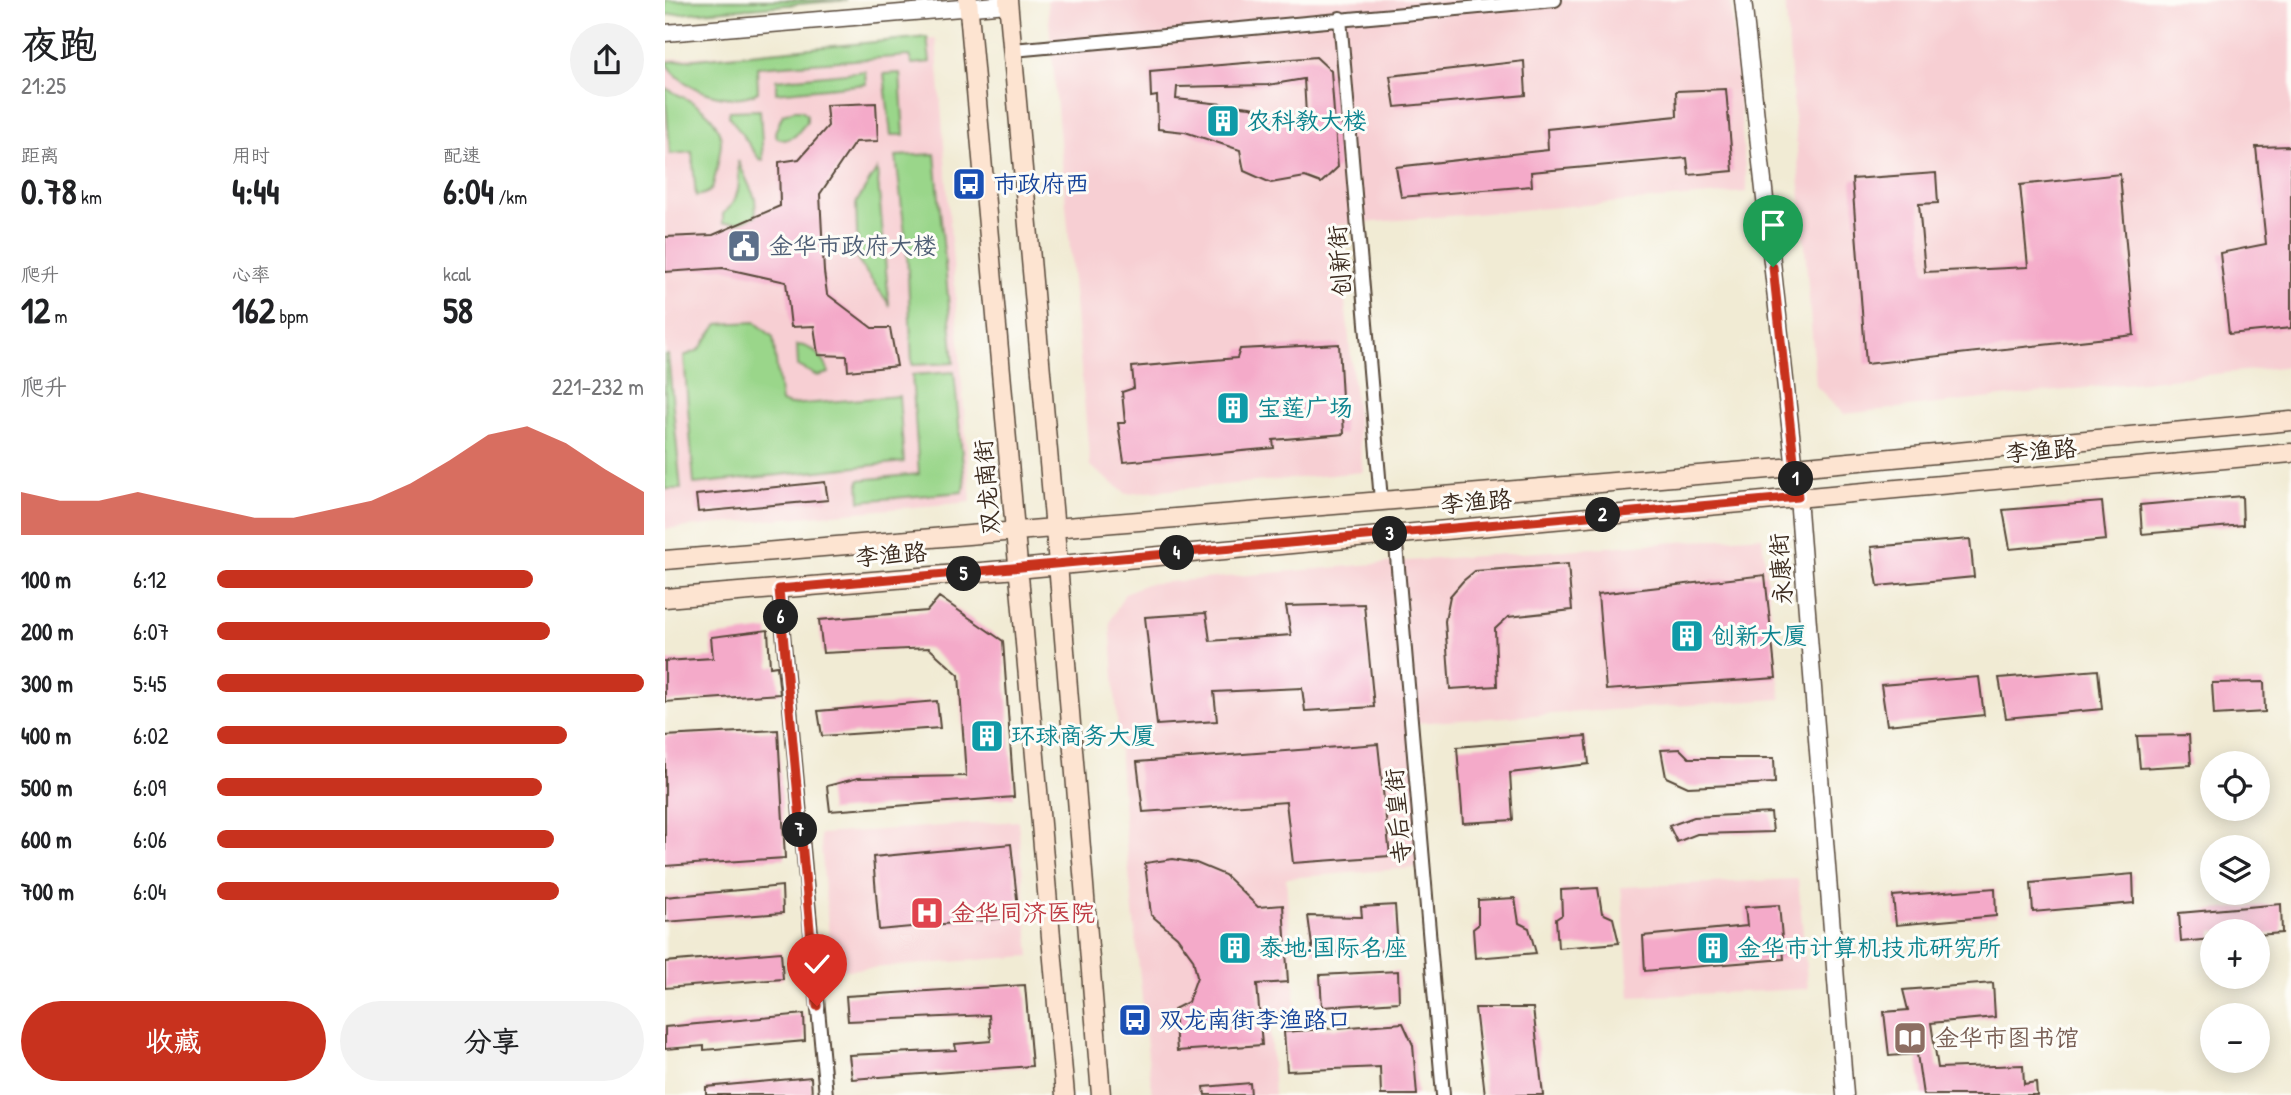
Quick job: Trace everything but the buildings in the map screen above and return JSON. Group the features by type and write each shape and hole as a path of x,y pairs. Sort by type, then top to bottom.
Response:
{"main road":[{"path":"1008,2 1058,564 1101,1095"},
{"name":"双龙南街","path":"969,4 1065,1095"},
{"name":"李渔路","path":"665,560 1795,467 2291,421"},
{"name":"李渔路","path":"665,598 1017,569 2291,453"}],"street":[{"path":"1013,50 1555,0"},
{"name":"永康街","path":"1743,0 1798,497 1845,1095"},
{"path":"665,33 1008,2"},
{"name":"创新街","path":"1340,18 1381,500"},
{"name":"寺后皇街","path":"1395,533 1443,1095"},
{"path":"779,589 826,1095"}],"shaded area":[{"path":"1047,0 1731,0 1747,192 1337,225 1363,472 1126,494 1090,466"},
{"path":"1785,0 2291,0 2291,366 1844,414 1816,386"},
{"path":"936,39 971,502 665,529 665,59"},
{"path":"1762,536 1781,699 1415,723 1427,867 1286,878 1296,1010 1269,1012 1274,1095 1152,1095 1126,843 1110,622 1125,593 1146,584 1408,561"},
{"name":"金华同济医院","path":"1018,821 1030,956 832,971 820,834"},
{"path":"1798,879 1808,989 1630,997 1621,887"}],"green space":[{"path":"665,0 847,0 665,15"},
{"path":"927,37 930,62 912,64 909,56 757,67 758,92 746,96 707,93 683,80 665,62"},
{"path":"865,71 866,84 776,93 776,80"},
{"path":"900,73 904,135 891,135 884,74"},
{"path":"665,88 701,108 711,117 718,129 721,142 715,175 711,190 704,194 696,196 692,152 670,154"},
{"path":"760,110 763,160 760,160 729,116 729,111"},
{"path":"802,110 807,115 807,122 795,136 785,140 777,138 775,132 783,114"},
{"path":"935,154 954,363 912,365 907,252 896,156"},
{"path":"738,161 755,198 756,216 743,222 723,223 723,214 733,202 738,190"},
{"path":"877,169 889,304 858,261 856,203"},
{"path":"755,322 773,337 781,402 790,405 899,396 904,462 694,484 684,356 699,350 718,324"},
{"path":"797,345 817,354 829,373 817,376 798,366"},
{"path":"665,355 668,355 681,489 665,489"},
{"path":"954,372 965,486 962,492 860,501 859,480 919,474 912,375"}],"place":[{"name":"农科教大楼","path":"1223,121"},
{"name":"市政府西","path":"969,184"},
{"name":"金华市政府大楼","path":"744,246"},
{"name":"宝莲广场","path":"1233,408"},
{"name":"创新大厦","path":"1687,636"},
{"name":"环球商务大厦","path":"987,736"},
{"name":"金华同济医院","path":"927,913"},
{"name":"泰地·国际名座","path":"1235,948"},
{"name":"金华市计算机技术研究所","path":"1713,948"},
{"name":"双龙南街李渔路口","path":"1135,1020"},
{"name":"金华市图书馆","path":"1910,1038"}],"route":[{"path":"817,1006 779,589 1798,497 1773,267"}]}
